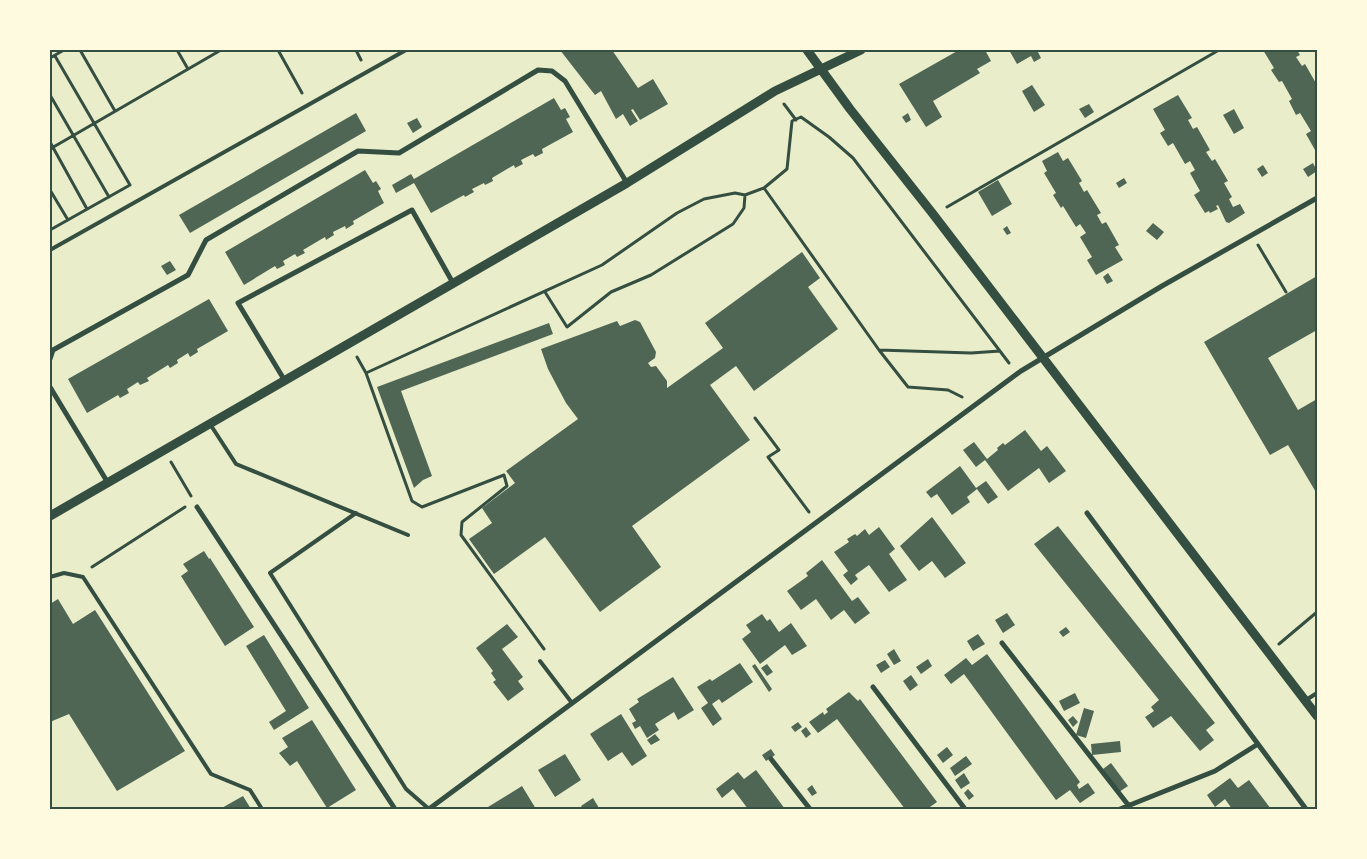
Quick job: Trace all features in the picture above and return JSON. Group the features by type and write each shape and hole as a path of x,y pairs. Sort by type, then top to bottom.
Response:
{"street":[{"path":"807,50 1317,716"},
{"path":"50,516 627,183 775,91 861,50"},
{"path":"50,359 53,350 188,275 206,240 214,235 358,151 399,153 538,70 552,71 564,81 627,183"},
{"path":"429,809 1041,357 1317,198"},
{"path":"285,380 238,302 412,210 453,283"},
{"path":"50,387 108,483"},
{"path":"197,507 395,809"},
{"path":"1087,513 1306,809"},
{"path":"1002,643 1129,806"},
{"path":"873,686 965,809"},
{"path":"1120,809 1215,770 1258,744"},
{"path":"771,759 810,809"}],"lane":[{"path":"50,250 406,50"},
{"path":"210,424 236,464 408,535"},
{"path":"356,514 270,573 406,789 429,809"},
{"path":"50,577 64,573 83,577 210,774 250,790 262,809"},
{"path":"540,661 572,704"},
{"path":"1306,700 1317,693"}],"path":[{"path":"50,58 64,50"},
{"path":"80,50 116,111"},
{"path":"177,50 188,69"},
{"path":"52,148 222,50"},
{"path":"278,50 309,105"},
{"path":"933,214 1219,50"},
{"path":"50,230 130,185 55,56"},
{"path":"50,95 108,197"},
{"path":"540,661 547,653 461,535 462,522 507,486 504,475 422,507 412,501 366,373 602,265 677,213 704,199 735,193 745,195 764,188 787,169 792,122 801,117 830,137 853,158 1017,374"},
{"path":"50,142 87,209"},
{"path":"764,188 879,350 908,387 948,390 976,404"},
{"path":"50,190 68,220"},
{"path":"545,292 567,327 612,292 651,275 733,224 744,208 745,195"},
{"path":"1252,235 1286,292"},
{"path":"879,350 971,353 1000,351"},
{"path":"755,418 779,450 768,457 816,522"},
{"path":"164,450 197,507"},
{"path":"83,577 95,564 194,501"},
{"path":"1269,652 1317,612"}],"building":[{"path":"560,50 612,50 638,88 653,79 668,104 640,120 633,109 631,110 638,121 630,126 623,114 616,119 601,91 595,95"},
{"path":"959,50 985,50 991,61 977,69 980,73 933,101 942,117 926,127 899,84"},
{"path":"1009,50 1041,50 1038,52 1041,58 1034,62 1031,56 1017,64"},
{"path":"1263,50 1297,50 1300,55 1296,57 1302,66 1305,64 1317,85 1315,89 1317,93 1315,150 1306,134 1311,131 1300,113 1296,115 1289,101 1292,99 1282,81 1279,82 1271,70 1274,68"},
{"path":"1032,85 1045,105 1034,112 1022,91"},
{"path":"1178,95 1192,118 1188,120 1193,129 1197,127 1210,150 1206,152 1212,161 1215,159 1228,181 1224,183 1232,197 1229,199 1233,207 1240,204 1245,213 1229,223 1226,222 1218,205 1216,206 1218,209 1205,213 1194,195 1200,191 1190,173 1195,170 1190,161 1185,164 1173,143 1168,146 1160,133 1165,130 1153,109"},
{"path":"554,98 561,110 565,108 570,117 566,119 573,132 542,149 543,153 535,157 533,154 521,160 523,164 515,168 514,165 492,178 493,181 472,189 474,192 465,197 464,195 431,213 414,183 396,193 392,185 411,174 414,179"},
{"path":"1089,104 1094,112 1085,118 1079,109"},
{"path":"1234,109 1244,128 1234,134 1223,115"},
{"path":"356,113 366,131 190,233 179,215"},
{"path":"908,113 911,120 906,123 902,117"},
{"path":"417,118 422,127 413,133 407,123"},
{"path":"1058,152 1063,161 1068,158 1082,181 1079,183 1084,192 1087,190 1101,213 1097,215 1102,224 1106,222 1119,245 1115,247 1123,260 1096,275 1087,260 1092,257 1080,237 1086,233 1080,224 1076,227 1063,206 1061,208 1053,195 1056,193 1044,173 1047,171 1042,161"},
{"path":"1313,163 1317,171 1308,177 1303,169"},
{"path":"1263,165 1268,173 1262,177 1257,169"},
{"path":"365,170 373,183 376,181 381,189 378,191 384,203 353,221 354,224 346,229 345,226 333,232 334,235 326,240 325,237 303,250 305,253 297,257 295,254 283,261 285,265 277,269 275,266 244,285 225,252"},
{"path":"1124,178 1127,183 1119,188 1116,183"},
{"path":"998,180 1012,204 992,216 978,192"},
{"path":"1153,223 1164,232 1157,240 1146,231"},
{"path":"1007,226 1011,233 1007,235 1003,229"},
{"path":"802,252 820,278 808,287 838,329 754,391 736,366 710,385 750,440 632,526 661,567 600,612 545,537 494,574 469,539 492,523 482,508 515,483 506,471 578,419 566,403 548,369 541,349 617,321 620,326 635,320 640,322 656,352 655,358 648,363 651,367 656,366 667,381 667,388 723,348 705,323"},
{"path":"170,261 176,270 167,275 161,266"},
{"path":"1108,273 1113,281 1107,284 1103,277"},
{"path":"1317,276 1317,330 1268,358 1298,410 1317,399 1317,494 1288,445 1270,455 1204,342"},
{"path":"209,299 228,331 197,349 198,352 190,357 188,353 177,360 178,363 170,368 168,365 147,378 149,381 140,385 138,382 127,389 129,393 120,398 118,395 87,413 68,379"},
{"path":"549,323 553,334 401,391 432,476 423,480 414,488 377,387"},
{"path":"1025,430 1041,451 1047,446 1066,471 1049,483 1039,468 1008,491 985,460 976,467 963,450 974,442 987,459 1003,443 1005,445"},
{"path":"960,466 976,488 986,481 998,497 988,504 977,489 967,497 970,502 952,515 937,494 931,498 926,492"},
{"path":"932,517 966,563 945,578 932,561 919,571 900,546"},
{"path":"1058,526 1215,723 1206,730 1214,740 1200,751 1171,716 1153,728 1145,717 1154,711 1151,707 1159,700 1034,544"},
{"path":"879,527 895,549 889,554 907,580 889,592 869,565 855,575 858,579 851,585 843,575 848,571 834,552 849,542 847,539 855,534 857,536 865,529 869,535"},
{"path":"204,551 254,627 225,646 181,576 188,571 183,564"},
{"path":"822,560 852,601 858,597 870,613 855,624 844,610 831,620 816,599 801,610 787,591 808,576 806,573"},
{"path":"58,599 73,624 95,610 185,751 117,791 69,714 50,722 50,604"},
{"path":"1007,613 1015,625 1003,633 995,620"},
{"path":"762,614 767,621 770,619 779,632 791,623 807,646 792,655 785,645 760,664 742,639 751,632 746,625"},
{"path":"507,624 518,637 502,649 523,677 518,681 524,689 508,701 493,682 496,680 491,673 493,671 476,648"},
{"path":"1066,627 1070,632 1063,637 1059,632"},
{"path":"978,634 985,644 973,651 967,641"},
{"path":"264,635 309,708 274,730 269,722 286,711 246,646"},
{"path":"894,649 901,661 894,665 887,654"},
{"path":"987,654 1080,782 1077,785 1079,789 1088,783 1095,793 1080,803 1070,790 1056,800 964,674 951,684 944,675 966,658 972,665"},
{"path":"928,659 932,666 921,674 916,667"},
{"path":"885,660 890,667 881,673 876,665"},
{"path":"740,663 753,682 722,703 719,699 712,704 722,719 713,726 701,708 708,703 697,687 710,679 712,681"},
{"path":"755,664 772,689 769,692 752,666"},
{"path":"767,664 773,672 767,676 761,668"},
{"path":"911,675 918,685 910,691 903,681"},
{"path":"673,677 694,710 678,720 674,712 655,724 659,730 647,738 640,726 635,729 632,723 636,721 629,709 639,702 637,699"},
{"path":"849,692 858,701 860,699 937,802 927,809 905,809 837,719 818,733 809,722 823,712 824,715 828,712 826,709"},
{"path":"1075,693 1080,703 1064,711 1059,701"},
{"path":"1084,708 1094,711 1086,738 1076,735"},
{"path":"621,714 647,756 632,766 622,752 608,761 590,734"},
{"path":"1073,716 1078,722 1073,727 1068,720"},
{"path":"312,720 356,790 327,808 297,761 290,766 279,753 288,747 282,738"},
{"path":"798,722 802,727 795,732 791,727"},
{"path":"806,727 811,734 806,738 801,731"},
{"path":"655,734 660,740 651,745 647,740"},
{"path":"1120,741 1121,752 1092,755 1091,744"},
{"path":"947,747 953,755 943,763 937,755"},
{"path":"771,749 775,755 766,761 762,755"},
{"path":"565,754 581,780 555,797 538,770"},
{"path":"966,756 972,764 955,776 950,768"},
{"path":"1111,763 1128,786 1119,792 1103,769"},
{"path":"756,770 785,809 748,809 733,789 722,798 716,789 738,772 744,779"},
{"path":"964,773 970,783 961,789 955,780"},
{"path":"1230,778 1238,788 1249,780 1271,809 1232,809 1225,799 1215,807 1207,795"},
{"path":"812,785 817,793 812,796 807,789"},
{"path":"522,786 536,809 490,809 488,807"},
{"path":"968,789 974,796 969,800 964,793"},
{"path":"243,796 251,809 220,809"},
{"path":"593,798 599,808 583,809 581,806"}]}
